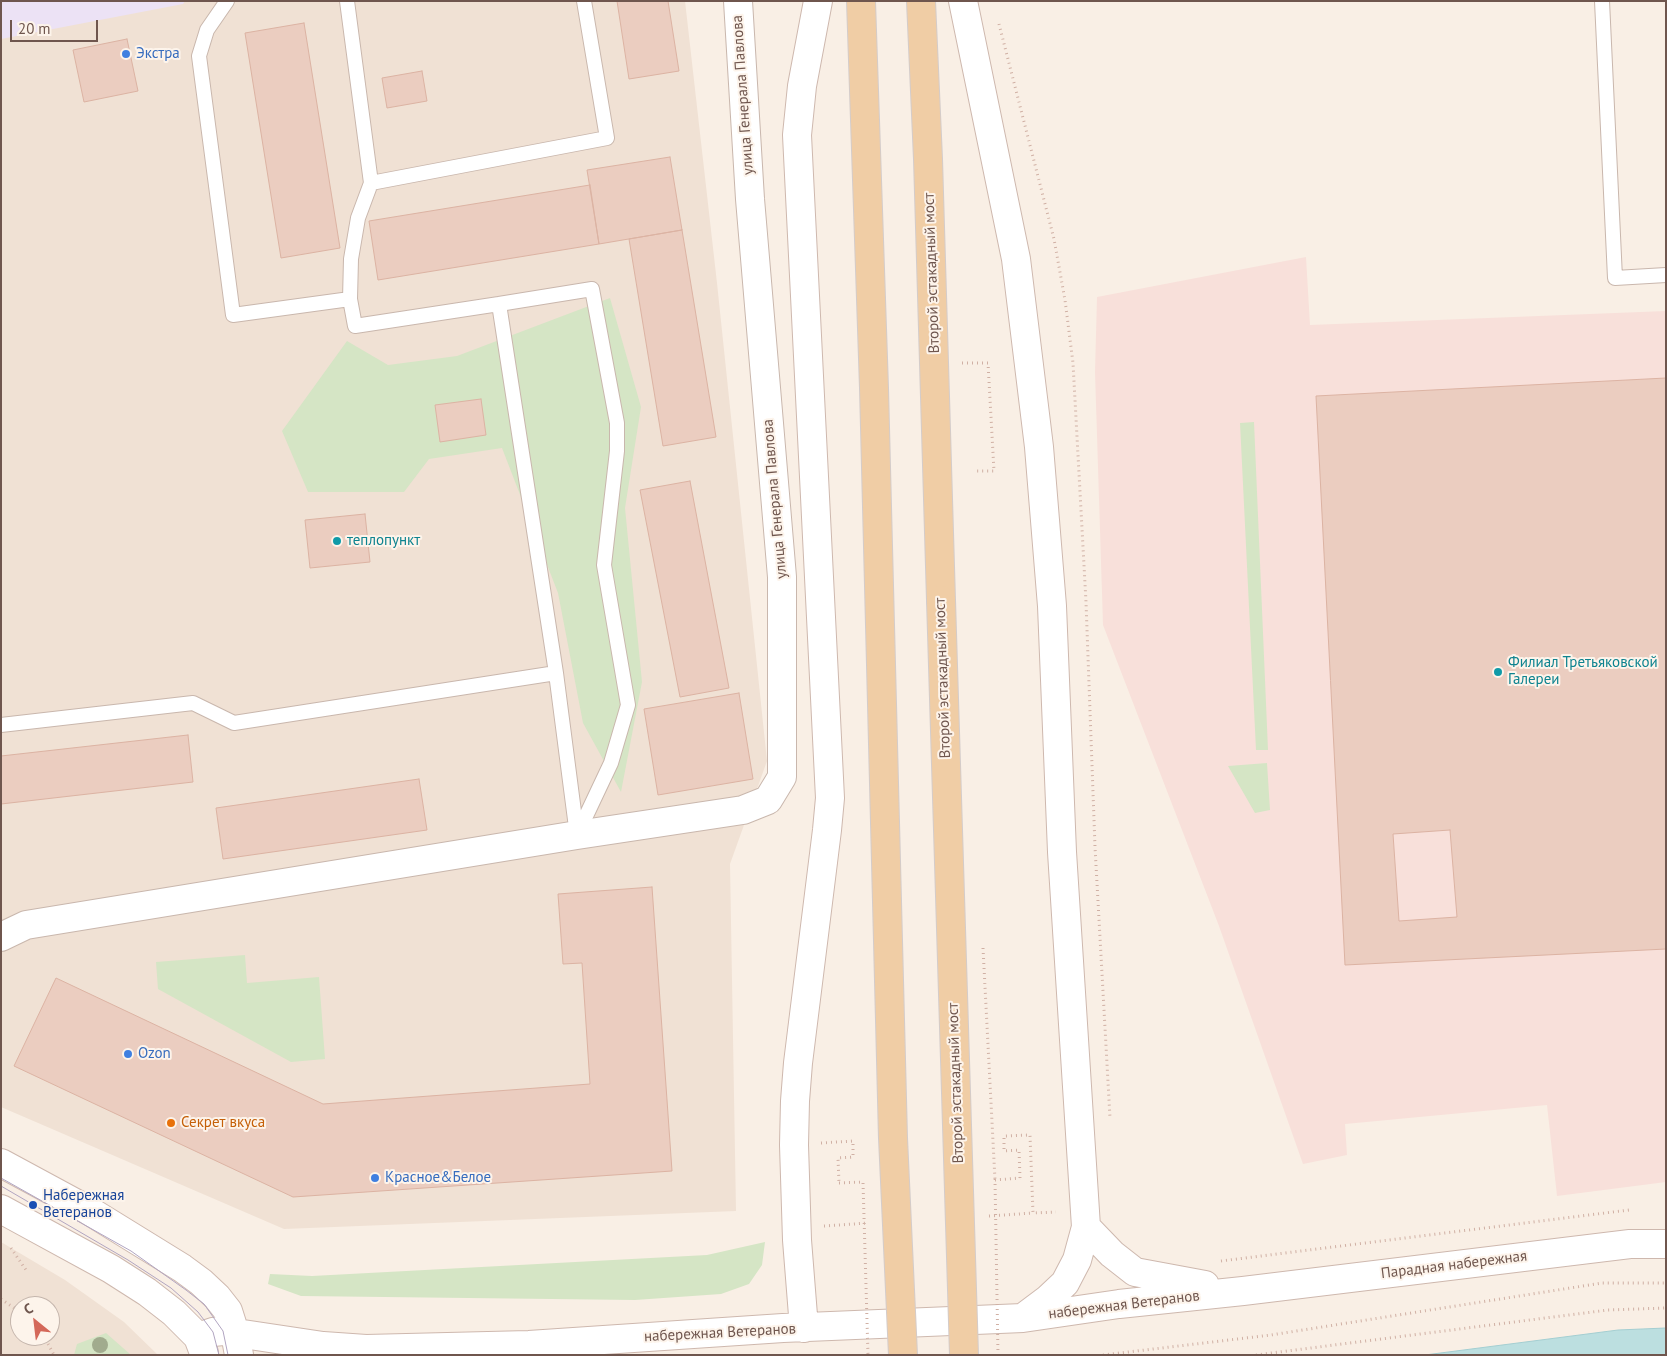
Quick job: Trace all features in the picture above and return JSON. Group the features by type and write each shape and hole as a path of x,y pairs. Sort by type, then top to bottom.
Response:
{"main road":[{"name":"улица Генерала Павлова","path":"1,937 26,925 577,835 743,810 768,800 782,777 782,577 750,199 738,1"},
{"path":"804,1328 797,1240 794,1145 798,1063 830,798 797,135 802,86 818,1"},
{"path":"861,1 874,388 893,1138 903,1355"},
{"name":"Второй эстакадный мост","path":"921,1 928,159 964,1355"},
{"path":"963,1 1016,259 1039,447 1052,606 1062,852 1086,1219 1077,1260 1065,1282 1048,1299 1023,1318"},
{"path":"1,1163 88,1210 188,1272 217,1297 228,1311 237,1344"},
{"path":"1,1209 111,1268 148,1292 174,1313 201,1346"},
{"path":"1086,1219 1112,1254 1135,1272 1171,1280 1244,1291"},
{"name":"Парадная набережная","path":"1244,1291 1630,1244 1666,1244"},
{"name":"набережная Ветеранов","path":"201,1346 214,1332 237,1344 366,1349 529,1345 804,1328 1023,1318 1119,1304 1244,1291"}],"lane":[{"path":"228,1 207,30 199,56 233,315 350,299"},
{"path":"346,1 371,183 358,218 351,259 350,299 355,326 592,289 618,423 617,451 604,565 628,706 611,763 577,835"},
{"path":"371,183 607,138 584,1"},
{"path":"1602,1 1615,278 1666,275"},
{"path":"499,304 556,673 577,835"},
{"path":"1,725 193,703 234,722 556,673"}],"path":[{"path":"998,18 1054,239 1065,300 1072,363 1086,602 1096,847 1111,1126"},
{"path":"962,363 988,363 994,471 976,471"},
{"path":"998,1355 995,1180 1020,1178 1019,1150 1004,1151 1004,1136 1030,1135 1033,1213 1086,1219"},
{"path":"853,1141 853,1157 838,1158 839,1183 863,1182 868,1355"},
{"path":"1221,1261 1629,1210"},
{"path":"6,1243 26,1270"},
{"path":"1103,1355 1271,1336 1602,1283 1666,1283"},
{"path":"1256,1355 1608,1310 1666,1308"}],"shaded area":[{"path":"1,1 685,1 717,283 767,761 730,864 736,1211 284,1229 1,1107"},
{"path":"1,1 185,1 183,4 1,39"},
{"name":"Филиал Третьяковской Галереи","path":"1306,257 1310,325 1666,311 1666,1182 1557,1196 1547,1105 1345,1124 1347,1155 1303,1164 1219,926 1103,625 1095,372 1097,297"},
{"path":"1,1242 65,1280 124,1322 158,1355 1,1355"}],"green space":[{"path":"610,298 641,407 625,508 642,682 621,792 583,723 558,593 502,448 429,459 404,492 308,492 282,431 347,341 388,365 457,356"},
{"path":"1254,422 1268,750 1256,750 1240,423"},
{"path":"1267,763 1270,810 1255,813 1228,766"},
{"path":"245,955 247,983 319,977 325,1059 291,1062 158,989 156,962"},
{"path":"765,1242 762,1265 749,1284 721,1294 635,1300 301,1296 268,1284 270,1274 312,1276 707,1255"},
{"path":"106,1333 131,1355 74,1355 77,1344"}],"water":[{"path":"1666,1328 1666,1355 1425,1355 1618,1330"}],"building":[{"path":"617,1 668,1 679,71 629,79"},
{"path":"304,23 340,248 281,258 245,33"},
{"path":"127,39 138,91 84,102 73,50"},
{"path":"422,71 427,101 387,108 382,78"},
{"path":"670,157 682,230 599,244 587,170"},
{"path":"590,185 599,244 378,280 369,221"},
{"path":"682,230 716,437 663,446 629,239"},
{"name":"Филиал Третьяковской Галереи","path":"1666,378 1666,949 1345,965 1316,396"},
{"path":"481,399 486,435 440,442 435,405"},
{"path":"690,481 729,688 680,697 640,490"},
{"name":"теплопункт","path":"365,514 370,562 310,568 305,520"},
{"path":"739,693 753,779 658,795 644,709"},
{"path":"188,735 193,782 1,804 1,756"},
{"path":"419,779 427,830 223,859 216,808"},
{"path":"1450,830 1457,917 1399,921 1393,834"},
{"path":"652,887 672,1171 293,1197 14,1066 56,978 323,1104 590,1084 582,963 563,964 558,894"}],"tram line":[{"path":"1,1178 131,1251 204,1304 223,1331 228,1355"},
{"path":"1,1186 128,1260 171,1288 198,1312 213,1332 219,1355"}],"place":[{"name":"Экстра","path":"126,54"},
{"name":"теплопункт","path":"337,541"},
{"name":"Филиал Третьяковской Галереи","path":"1498,672"},
{"name":"Ozon","path":"128,1054"},
{"name":"Секрет вкуса","path":"171,1123"},
{"name":"Красное&Белое","path":"375,1178"},
{"name":"Набережная Ветеранов","path":"33,1205"}]}
